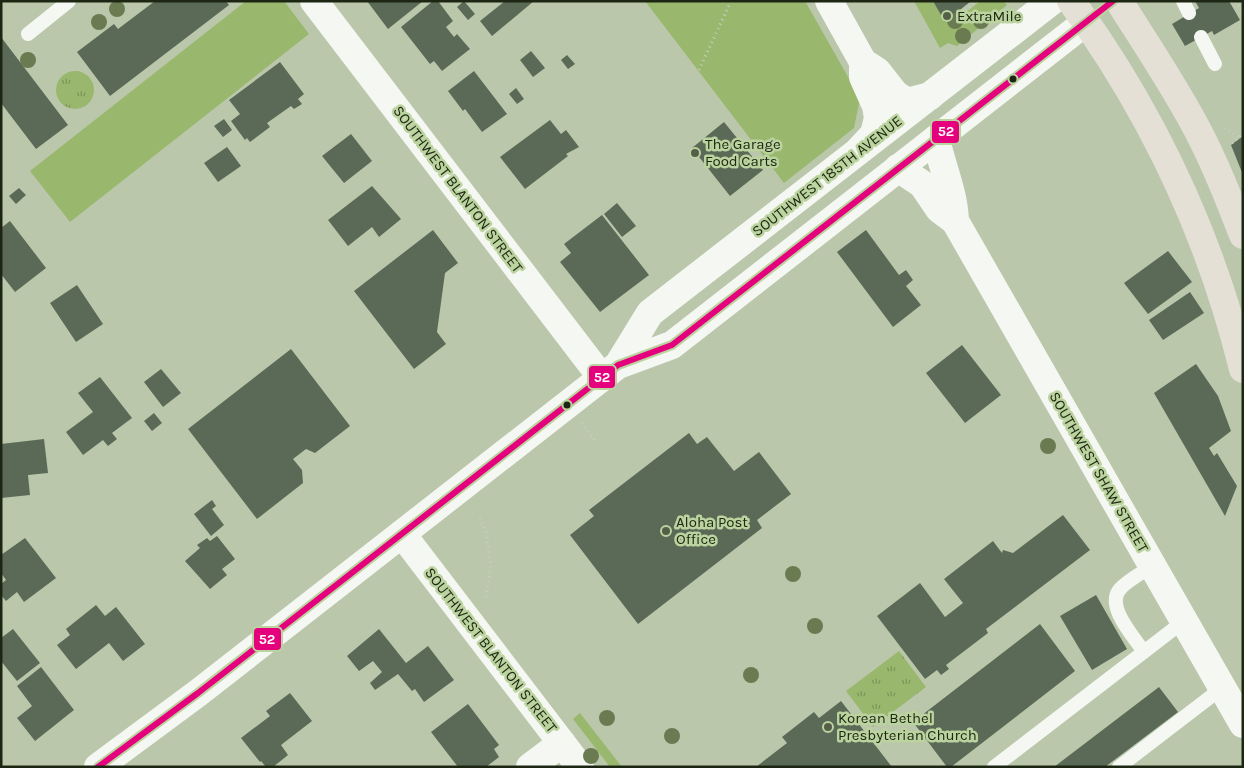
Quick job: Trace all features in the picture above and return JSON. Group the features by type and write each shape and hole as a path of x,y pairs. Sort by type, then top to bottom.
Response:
{"main road":[{"name":"SOUTHWEST 185TH AVENUE","path":"1078,12 1113,1"},
{"path":"1119,1 1174,87 1198,130 1223,184 1243,235"},
{"path":"1078,12 1120,74 1155,135 1189,205 1218,279 1243,369"}],"street":[{"name":"SOUTHWEST BLANTON STREET","path":"314,1 610,371"},
{"path":"829,1 863,62 877,71 895,94 904,100 910,101 930,96"},
{"name":"SOUTHWEST 185TH AVENUE","path":"610,371 650,313 1052,1"},
{"name":"SOUTHWEST 185TH AVENUE","path":"98,767 198,693 610,371 672,345 936,139 1078,12"},
{"path":"856,154 874,134 878,118 876,106 863,77 863,62"},
{"name":"SOUTHWEST SHAW STREET","path":"936,139 942,169 954,199 955,220"},
{"name":"SOUTHWEST SHAW STREET","path":"898,168 922,184 940,209 955,220 1243,724"},
{"name":"SOUTHWEST BLANTON STREET","path":"402,534 580,767"},
{"path":"530,767 562,743"}],"lane":[{"path":"28,34 69,1"},
{"path":"1201,37 1215,64"},
{"path":"1144,652 1114,606 1115,597 1120,590 1152,566"},
{"path":"994,767 1184,621"},
{"path":"1119,767 1222,688"}],"path":[{"path":"699,70 731,1"},
{"path":"961,13 976,1"},
{"path":"1236,1 1243,13"},
{"path":"1227,146 1243,134"},
{"path":"480,518 486,532 492,568 484,604"}],"green space":[{"path":"246,1 284,1 309,34 70,222 30,171"},
{"path":"645,1 805,1 860,98 854,128 784,183"},
{"path":"914,1 947,5 963,15 980,1 1004,1 1007,5 957,46 948,43 940,48"},
{"path":"75,71 89,76 94,90 89,104 75,109 61,104 56,90 61,76"},
{"path":"899,651 926,687 873,727 846,691"},
{"path":"580,713 622,767 610,767 573,719"}],"building":[{"path":"155,1 226,1 229,5 110,96 77,52 114,24 118,29"},
{"path":"367,1 423,1 388,29"},
{"path":"433,1 438,1 453,21 446,27 454,37 457,34 470,49 442,71 434,61 430,64 401,27"},
{"path":"464,1 475,14 468,20 457,7"},
{"path":"505,1 534,1 492,36 480,21"},
{"name":"ExtraMile","path":"933,1 971,1 945,22"},
{"path":"1195,1 1229,1 1240,20 1214,35 1212,31 1185,46 1172,24 1199,8"},
{"path":"1,37 68,125 36,149 1,103"},
{"path":"531,51 545,68 533,77 520,60"},
{"path":"567,55 575,64 568,69 561,60"},
{"path":"280,62 304,94 298,99 302,104 294,109 291,106 267,123 270,127 250,142 247,138 245,140 231,121 240,114 229,100"},
{"path":"474,71 507,114 482,132 465,109 463,111 448,91"},
{"path":"516,88 524,99 517,104 509,94"},
{"path":"224,119 232,130 223,137 214,126"},
{"path":"550,120 561,134 566,130 579,147 566,154 568,156 525,189 500,157"},
{"path":"724,122 763,170 730,196 692,148"},
{"path":"351,134 372,161 344,183 322,156"},
{"path":"1243,136 1243,175 1231,145"},
{"path":"227,147 241,166 218,182 204,163"},
{"path":"372,186 401,219 379,237 372,227 348,246 328,220"},
{"path":"19,188 26,195 16,204 9,196"},
{"path":"617,203 636,226 622,237 604,214"},
{"path":"602,215 649,275 600,312 560,262 571,253 564,244"},
{"path":"10,221 46,268 15,292 1,274 1,228"},
{"path":"433,230 458,263 445,273 437,332 446,344 414,369 354,291"},
{"path":"866,230 899,275 906,270 913,280 906,286 921,305 893,327 837,252"},
{"path":"1168,251 1192,282 1148,314 1124,283"},
{"path":"77,285 103,324 76,342 50,303"},
{"path":"1190,292 1204,313 1163,340 1149,320"},
{"path":"962,345 1001,395 965,423 926,373"},
{"path":"291,349 350,426 315,453 306,449 293,459 302,470 303,483 257,519 188,429"},
{"path":"1196,364 1218,396 1231,431 1209,448 1214,456 1217,453 1237,486 1225,516 1154,393"},
{"path":"161,369 181,393 163,407 144,382"},
{"path":"100,377 132,418 112,433 117,439 108,446 103,440 83,455 66,432 93,412 78,393"},
{"path":"154,413 162,423 152,431 144,421"},
{"name":"Aloha Post Office","path":"689,433 697,444 707,437 734,471 759,452 791,494 757,520 762,528 638,624 570,535 594,516 589,510"},
{"path":"44,439 48,473 28,475 30,495 1,498 1,444"},
{"path":"212,500 216,506 212,509 224,525 211,536 194,514"},
{"path":"1063,515 1090,550 986,629 988,633 946,665 949,669 941,675 937,670 925,679 877,616 920,583 945,617 963,603 944,579 993,541 1002,553 1003,550 1013,553"},
{"path":"217,536 235,559 222,569 227,575 210,589 185,561 200,548 197,545 207,538 210,541"},
{"path":"25,538 56,578 24,602 17,592 6,601 1,595 1,584 6,580 1,573 1,555"},
{"path":"1096,595 1127,649 1092,670 1060,616"},
{"path":"96,605 105,616 116,607 145,644 123,661 109,643 76,669 57,645 70,635 66,629"},
{"path":"1040,624 1075,671 951,767 947,767 913,722"},
{"path":"13,629 40,663 17,681 1,661 1,638"},
{"path":"379,629 406,663 428,646 454,680 424,702 415,689 412,691 398,674 375,690 370,683 382,672 373,661 359,671 347,656"},
{"path":"41,667 74,710 35,741 17,718 32,706 17,686"},
{"path":"1159,687 1178,712 1105,767 1054,767"},
{"path":"290,693 312,721 281,745 288,755 273,767 266,767 241,738 270,716 266,711"},
{"name":"Korean Bethel Presbyterian Church","path":"841,701 892,767 756,767 787,743 782,737 814,712 819,718"},
{"path":"468,704 499,745 494,749 499,757 486,767 458,767 431,732"}],"transit line":[{"name":"52","path":"98,767 198,693 618,365 672,345 1113,1"}],"place":[{"name":"ExtraMile","path":"947,16"},
{"name":"The Garage Food Carts","path":"695,153"},
{"name":"Aloha Post Office","path":"666,531"},
{"name":"Korean Bethel Presbyterian Church","path":"828,727"}]}
